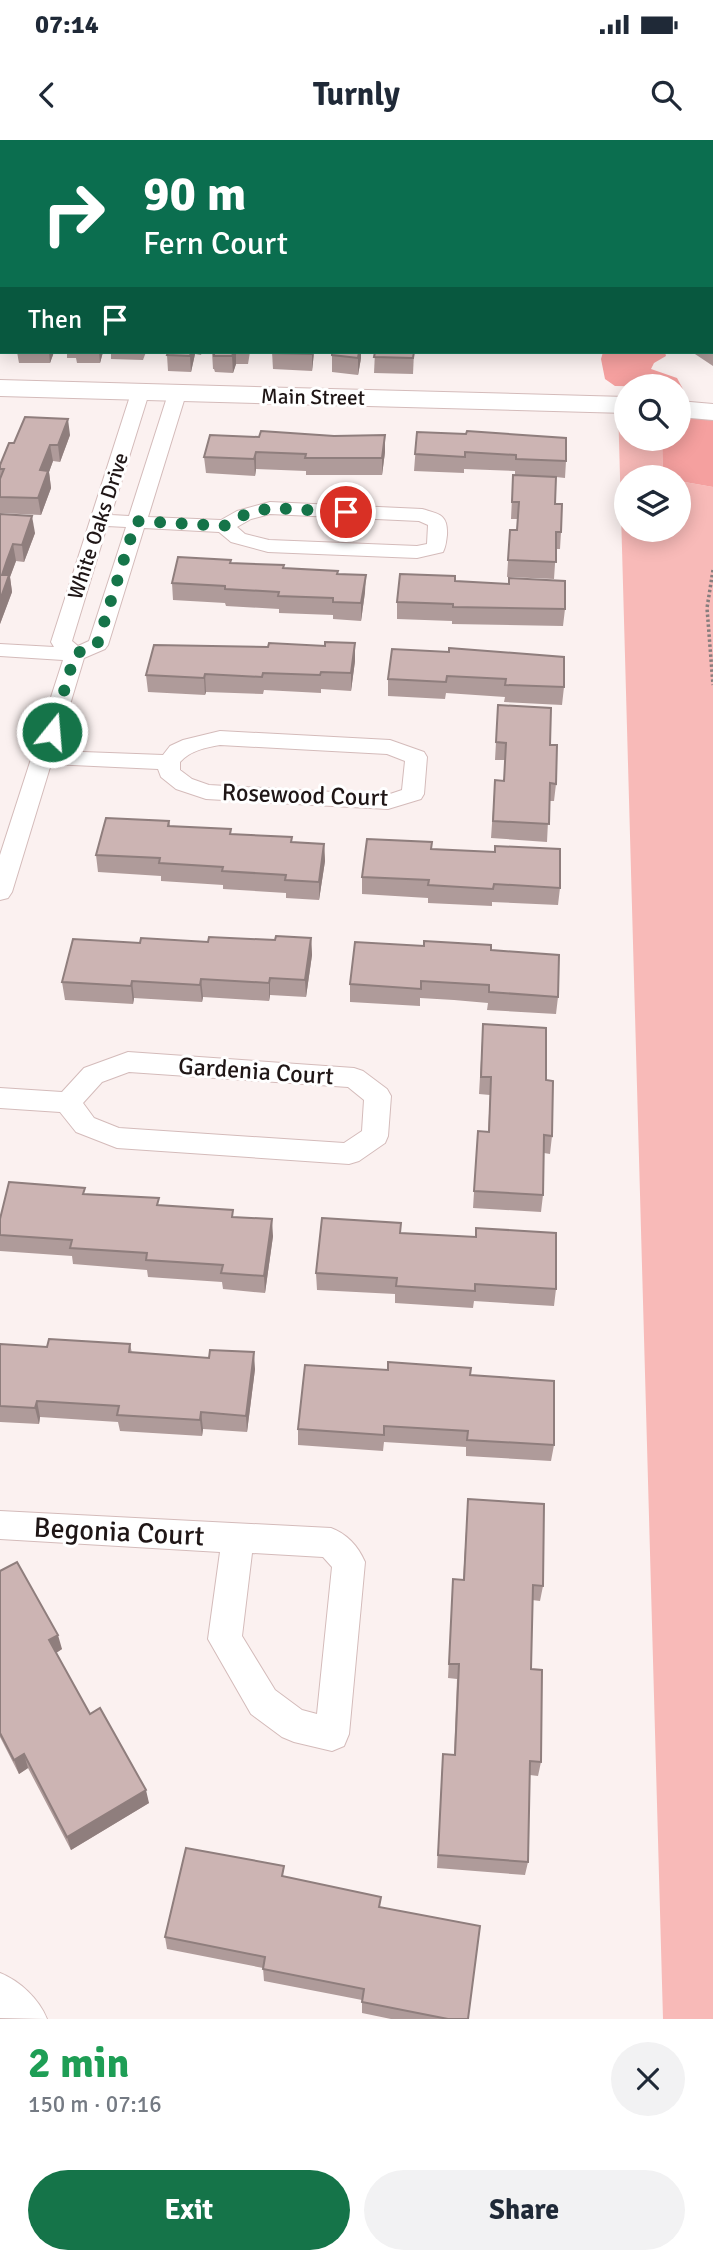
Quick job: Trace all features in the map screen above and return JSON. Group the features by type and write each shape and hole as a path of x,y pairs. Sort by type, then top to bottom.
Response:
{"main road":[{"name":"Main Street","path":"0,388 614,405"},
{"path":"691,410 713,412"}],"street":[{"name":"White Oaks Drive","path":"140,393 61,642 75,654 97,645 177,394"},
{"path":"100,520 224,526 244,515 270,508 422,515 438,522 436,548 417,552 268,546 238,538 224,526"},
{"path":"0,650 75,654 1,887"},
{"name":"Rosewood Court","path":"220,738 390,747 416,757 412,794 388,802 206,792 184,785 170,772 169,762 174,753 195,743 220,738"},
{"path":"44,757 169,762"},
{"name":"Gardenia Court","path":"128,1062 354,1078 378,1096 375,1136 349,1154 117,1138 85,1125 68,1102 93,1075 128,1062"},
{"path":"0,1098 68,1102"},
{"name":"Begonia Court","path":"0,1525 331,1543 349,1562 332,1734 295,1725 263,1702 225,1639 238,1539"},
{"path":"0,1992 28,2019"}],"path":[{"path":"713,570 707,592 709,669 713,685"}],"shaded area":[{"path":"602,354 666,354 651,369 665,374 614,374 614,385 605,379"},
{"path":"691,410 713,412 713,487 691,483 691,465 663,465 662,451 691,451"},
{"path":"619,451 662,451 663,465 620,465"},
{"path":"691,483 713,487 713,2019 663,2019 622,542 691,542"}],"building":[{"path":"167,354 190,354 190,356"},
{"path":"214,354 233,354 232,356"},
{"path":"332,354 359,354 358,358"},
{"path":"375,354 414,354 413,358 374,357"},
{"path":"25,417 68,419 58,445 50,445 40,470 48,471 38,498 0,497 0,479 4,469 0,469 0,465 9,443 14,443"},
{"path":"261,431 334,436 385,435 382,458 305,458 306,454 256,452 254,459 204,457 210,435 259,437"},
{"path":"467,431 566,438 566,461 516,459 516,455 465,452 465,457 415,454 417,432 466,434"},
{"path":"513,475 556,477 555,504 562,504 561,532 556,532 556,562 508,560 510,530 517,530 519,502 512,502"},
{"path":"0,514 32,516 22,545 13,544 2,575 9,575 0,600"},
{"path":"178,557 284,565 283,568 366,575 361,603 333,602 333,598 278,596 279,592 172,583"},
{"path":"400,574 455,576 455,581 509,584 509,578 565,581 565,609 453,607 453,604 397,602"},
{"path":"325,642 355,643 351,673 263,673 262,677 205,674 204,678 146,675 154,645 268,647 269,643 325,646"},
{"path":"449,648 564,657 564,687 505,685 506,679 447,676 446,682 388,679 392,649 449,652"},
{"path":"498,705 551,708 550,745 557,745 556,784 550,783 549,824 493,821 495,780 504,781 506,743 496,742"},
{"path":"106,818 169,821 168,826 231,829 230,834 292,837 291,842 324,844 319,882 285,880 286,875 222,871 223,867 159,863 160,858 96,855"},
{"path":"367,839 432,842 431,849 495,852 495,846 560,849 560,888 494,884 493,889 428,885 429,880 362,877"},
{"path":"276,936 311,938 305,980 270,978 269,983 201,979 200,985 132,981 131,986 62,982 73,939 140,943 141,938 208,942 209,937 275,940"},
{"path":"424,941 491,945 491,950 559,955 558,997 489,992 489,985 421,981 421,989 350,984 355,942 424,946"},
{"path":"483,1024 546,1028 546,1080 553,1081 552,1136 544,1135 543,1195 474,1191 478,1131 489,1132 491,1077 481,1077"},
{"path":"9,1182 85,1188 83,1194 159,1198 157,1205 233,1210 232,1217 272,1219 264,1276 221,1273 223,1265 146,1260 147,1253 70,1248 72,1240 0,1235 0,1219"},
{"path":"322,1218 401,1223 400,1233 476,1237 476,1228 556,1233 556,1289 475,1284 475,1291 396,1286 397,1278 316,1273"},
{"path":"49,1339 130,1344 129,1352 209,1358 210,1350 254,1352 246,1416 201,1412 200,1420 117,1415 119,1406 37,1401 35,1408 0,1406 0,1344 47,1347"},
{"path":"388,1362 471,1368 470,1375 554,1381 554,1445 467,1440 468,1431 384,1426 384,1435 298,1429 305,1365 388,1370"},
{"path":"468,1499 544,1504 543,1586 533,1585 531,1669 542,1670 541,1762 530,1761 528,1862 438,1855 443,1754 455,1755 459,1664 449,1664 453,1579 464,1580"},
{"path":"17,1562 58,1635 49,1640 90,1714 100,1708 146,1790 67,1837 24,1754 14,1760 0,1733 0,1571"},
{"path":"186,1848 284,1866 282,1876 381,1897 379,1907 480,1926 468,2019 448,2019 362,2002 364,1989 263,1969 265,1957 165,1937"}],"route":[{"path":"52,732 75,654 97,645 136,521 224,526 244,515 270,508 346,512"}]}
